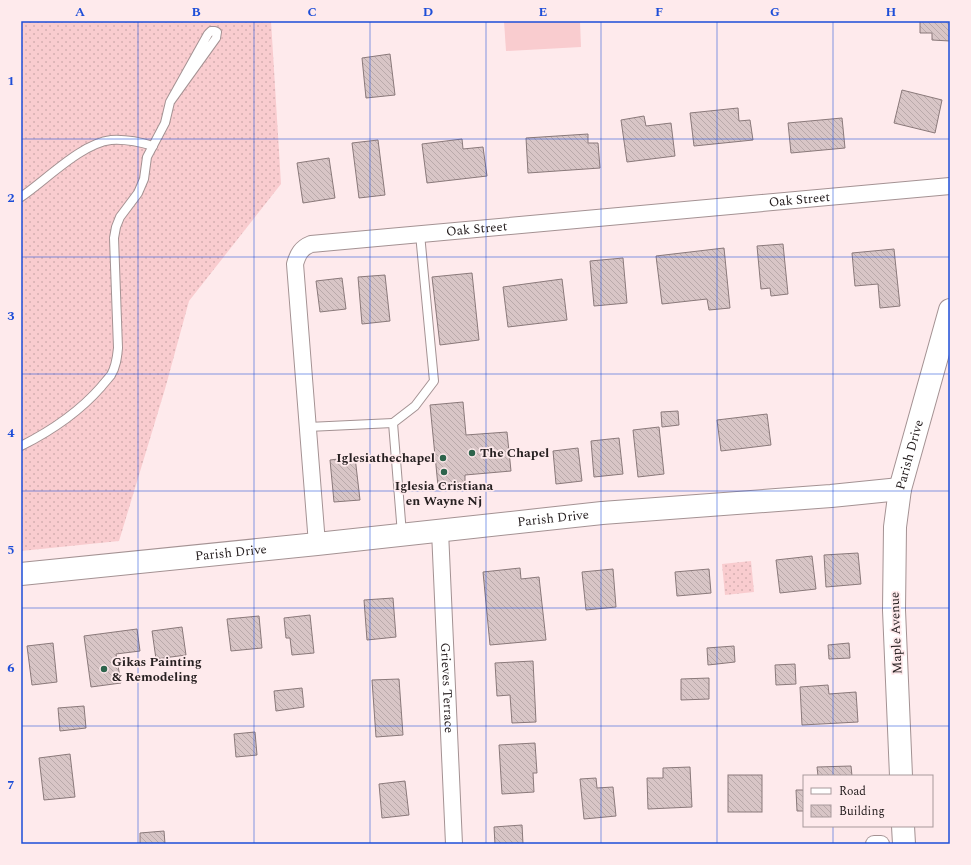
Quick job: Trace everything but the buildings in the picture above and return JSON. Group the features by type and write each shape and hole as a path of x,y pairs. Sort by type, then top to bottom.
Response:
{"street":[{"name":"Oak Street","path":"317,544 295,264 298,254 303,247 311,244 950,186"},
{"name":"Parish Drive","path":"21,574 602,513 831,496 900,489 950,310"},
{"name":"Maple Avenue","path":"900,489 895,527 894,610 901,775"},
{"name":"Grieves Terrace","path":"440,531 454,844"},
{"path":"903,827 904,844"},
{"path":"874,844 881,844"}],"lane":[{"path":"21,446 43,435 73,413 94,394 110,376 116,364 118,348 114,238 116,227 120,217 138,193 144,179 147,157 165,123 170,102 208,34 215,30 217,32 216,38 170,102"},
{"path":"21,196 83,150 98,143 112,140 136,141 153,146"},
{"path":"308,427 393,423 415,406 434,381 420,234"},
{"path":"393,423 402,535"}],"shaded area":[{"path":"21,21 271,21 281,184 189,301 165,389 119,541 21,551"},
{"path":"504,21 580,21 581,47 506,51"},
{"path":"751,561 754,592 725,595 722,564"}],"place":[{"name":"The Chapel","path":"472,453"},
{"name":"Iglesiathechapel","path":"443,458"},
{"name":"Iglesia Cristiana en Wayne Nj","path":"444,472"},
{"name":"Gikas Painting & Remodeling","path":"104,669"}]}
